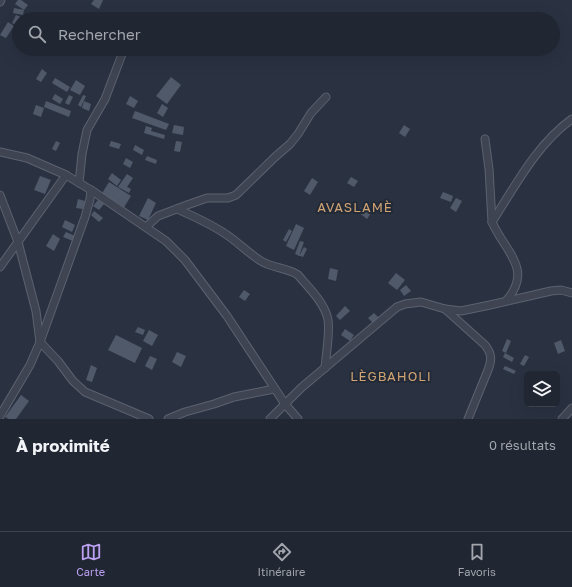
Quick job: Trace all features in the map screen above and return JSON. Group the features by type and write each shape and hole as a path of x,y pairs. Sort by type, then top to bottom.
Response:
{"street":[{"path":"79,183 82,154 87,130 105,98 121,56"},
{"path":"146,226 158,216 177,208 207,198 228,198 236,195 290,144 311,114 326,97"},
{"path":"492,222 544,144 572,119"},
{"path":"484,140 489,169 492,222 495,230 516,263 519,272 515,290 506,301"},
{"path":"0,152 27,158 66,175 146,226 166,241 185,260 227,316 285,404 298,419"},
{"path":"0,267 66,175"},
{"path":"0,416 30,365 40,342 86,217 91,190"},
{"path":"0,195 18,242 36,311 40,342 58,360 73,381 85,392 149,419"},
{"path":"177,208 220,230 261,261 274,268 294,272 298,276 318,299 328,321 325,368"},
{"path":"270,419 301,388 397,307 405,304 421,302 445,309 461,311 551,291 561,290 572,293"},
{"path":"445,309 489,350 491,356 491,363 468,419"},
{"path":"168,419 185,412 234,397 274,388"},
{"path":"562,419 572,408"}],"building":[{"path":"18,0 21,0 28,5 24,10 15,4"},
{"path":"94,0 103,0 99,9 91,4"},
{"path":"14,8 24,10 24,12 13,12"},
{"path":"8,22 12,25 12,29 6,38 0,35"},
{"path":"42,69 47,73 41,82 36,79"},
{"path":"171,77 181,85 167,104 156,96"},
{"path":"55,78 70,87 67,92 52,83"},
{"path":"76,80 85,86 80,95 70,90"},
{"path":"55,94 63,99 60,104 52,99"},
{"path":"69,95 73,97 69,105 65,103"},
{"path":"83,95 86,96 81,107 78,105"},
{"path":"130,96 138,101 134,108 126,104"},
{"path":"46,101 71,111 69,117 44,107"},
{"path":"84,101 91,104 89,111 82,108"},
{"path":"162,104 168,108 163,117 157,113"},
{"path":"36,105 44,108 41,117 33,114"},
{"path":"135,111 169,124 166,130 132,118"},
{"path":"174,125 184,127 183,135 172,133"},
{"path":"404,125 410,129 405,137 399,133"},
{"path":"146,126 152,128 151,131 165,135 164,139 144,133"},
{"path":"56,141 60,143 56,151 52,149"},
{"path":"111,141 121,144 119,149 109,146"},
{"path":"176,141 182,142 180,152 174,151"},
{"path":"135,145 144,150 142,155 133,150"},
{"path":"147,156 157,160 156,164 145,160"},
{"path":"126,158 133,162 130,168 123,164"},
{"path":"112,173 121,180 117,186 108,179"},
{"path":"127,174 133,178 127,187 131,189 129,193 118,187"},
{"path":"40,176 51,180 45,194 34,190"},
{"path":"351,177 358,181 354,187 347,183"},
{"path":"312,178 318,182 310,195 304,191"},
{"path":"109,182 131,196 123,209 101,195"},
{"path":"443,192 453,196 451,202 440,198"},
{"path":"148,198 156,203 148,220 139,216"},
{"path":"456,198 462,201 456,212 450,208"},
{"path":"78,199 85,201 83,209 76,208"},
{"path":"98,200 104,204 99,210 93,206"},
{"path":"362,207 371,213 367,219 358,212"},
{"path":"94,211 103,218 99,222 91,215"},
{"path":"65,220 75,225 72,232 62,227"},
{"path":"296,224 304,228 294,250 286,246"},
{"path":"289,229 292,231 286,242 283,240"},
{"path":"66,232 75,236 73,241 63,237"},
{"path":"53,234 60,239 54,251 46,246"},
{"path":"300,241 304,242 299,256 295,254"},
{"path":"304,247 307,249 303,257 299,256"},
{"path":"330,268 338,270 336,281 328,279"},
{"path":"396,273 405,280 397,290 388,283"},
{"path":"406,285 411,291 404,296 400,290"},
{"path":"244,290 250,294 245,301 239,297"},
{"path":"345,306 350,311 340,320 336,316"},
{"path":"374,313 380,319 374,324 368,318"},
{"path":"138,327 145,330 143,335 135,332"},
{"path":"345,329 354,335 350,341 341,335"},
{"path":"149,330 158,335 152,346 143,341"},
{"path":"116,335 142,348 135,363 108,350"},
{"path":"507,339 511,341 506,353 502,351"},
{"path":"561,340 565,351 558,354 554,343"},
{"path":"177,352 186,356 181,367 172,362"},
{"path":"505,353 514,358 512,362 503,357"},
{"path":"525,355 529,357 524,366 520,364"},
{"path":"150,356 157,359 152,370 145,366"},
{"path":"91,365 97,368 92,382 86,380"},
{"path":"505,366 516,371 514,374 503,369"},
{"path":"21,395 29,401 16,419 9,419 5,417"}],"district":[{"name":"AVASLAMÈ","path":"355,207"},
{"name":"LÈGBAHOLI","path":"391,376"}]}
